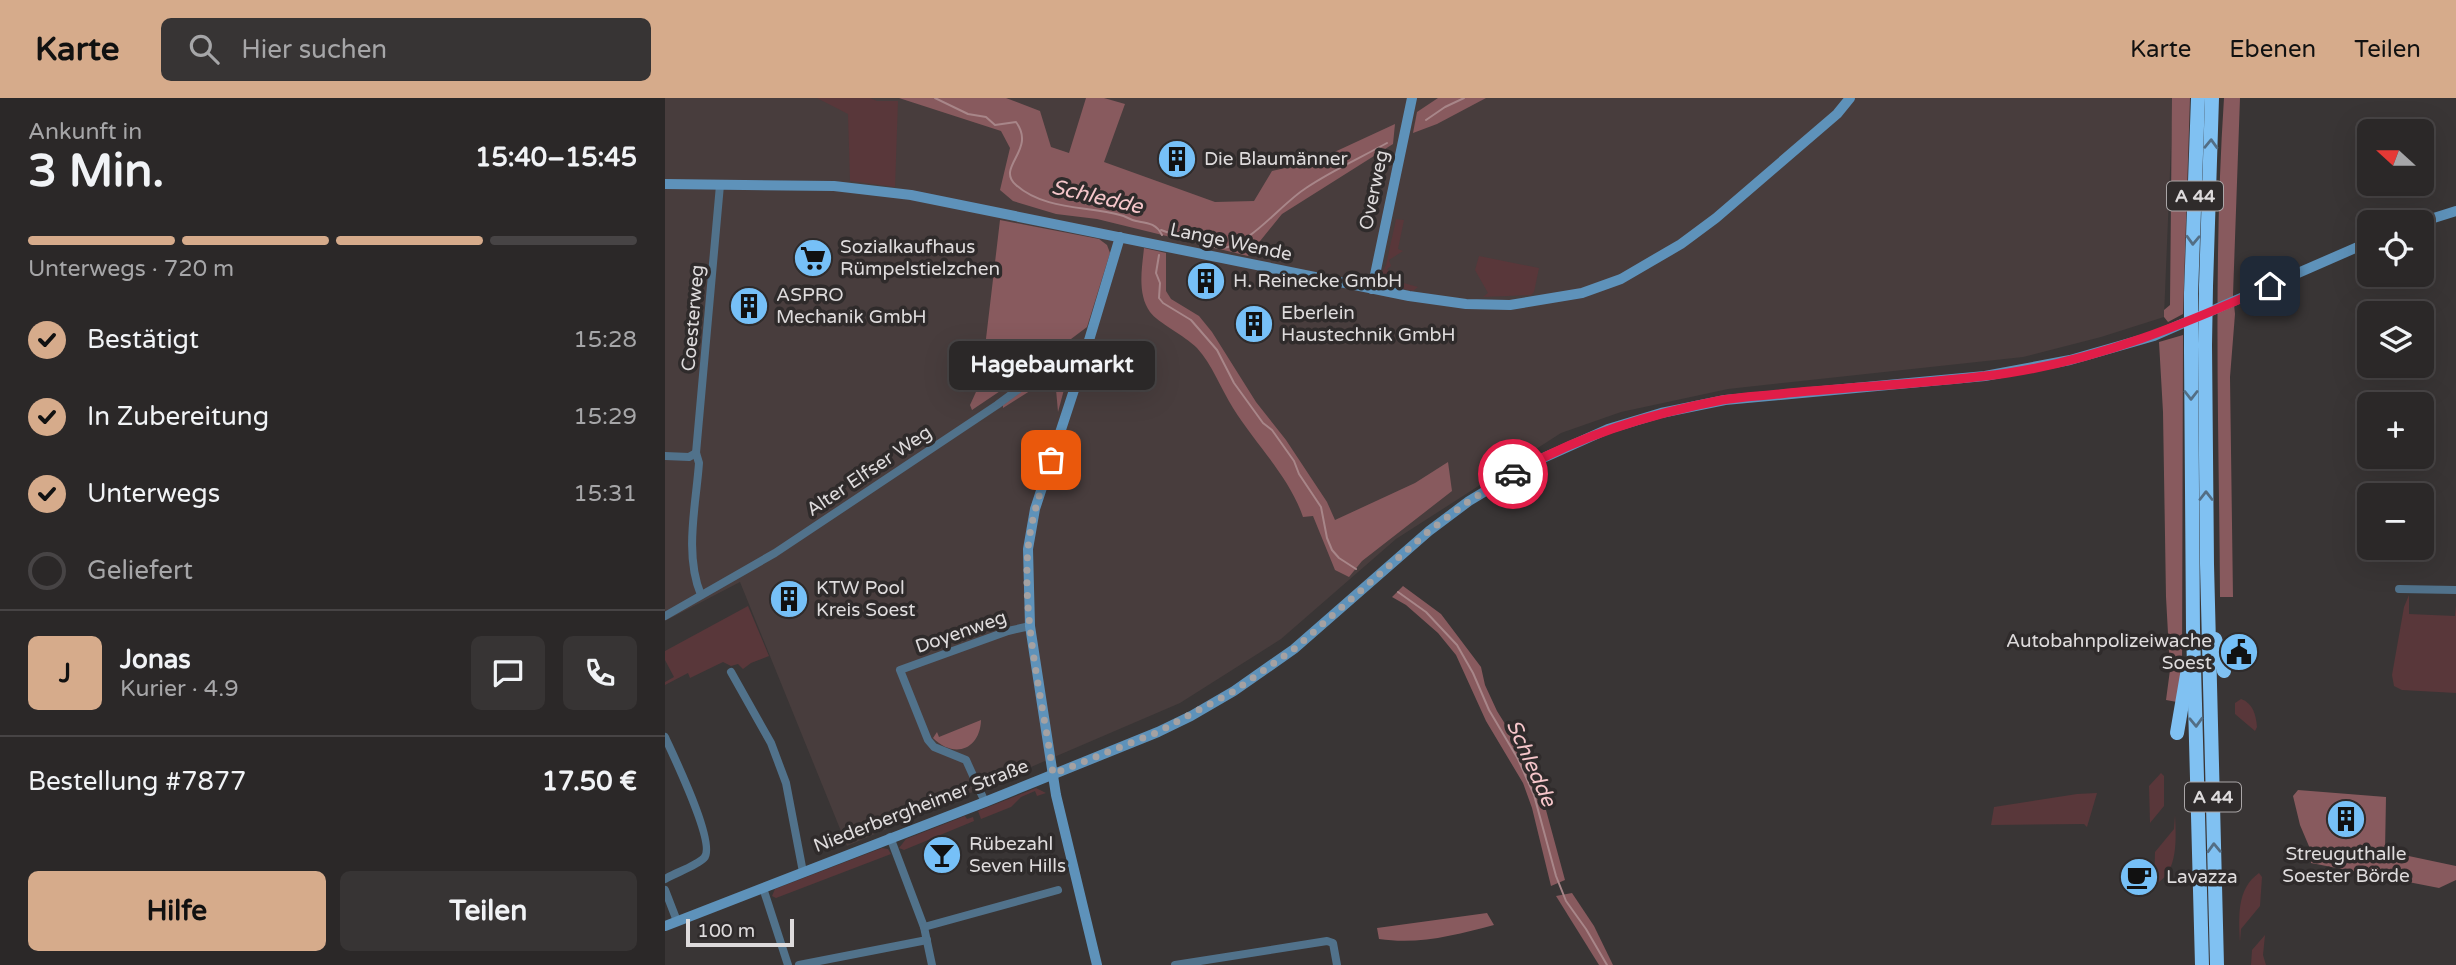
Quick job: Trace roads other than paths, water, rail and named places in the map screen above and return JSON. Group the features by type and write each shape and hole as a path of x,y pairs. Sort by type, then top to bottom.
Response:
{"highway":[{"name":"A 44","path":"2198,98 2191,351 2205,629 2217,965"},
{"name":"A 44","path":"2203,585 2206,285 2212,98"},
{"path":"2177,733 2205,629 2203,585"},
{"name":"A 44","path":"2202,965 2205,629"},
{"path":"2205,629 2216,646 2224,671"}],"main road":[{"name":"Overweg","path":"1371,289 1412,98"},
{"name":"Lange Wende","path":"665,184 834,186 911,195 1371,289 1447,302 1510,305 1582,293 1621,279 1681,244 1716,218 1837,114 1850,98"},
{"path":"2434,218 2456,211"},
{"path":"1097,965 1053,774 1030,626 1028,549 1035,509 1120,237"},
{"name":"Niederbergheimer Straße","path":"665,926 1158,732 1234,691 1294,649 1429,531 1469,501 1532,463 1608,429 1661,413 1725,400 1985,376 2070,360 2154,336 2357,247"}],"street":[{"name":"Coesterweg","path":"701,595 692,551 699,463 697,453 720,185"},
{"name":"Alter Elfser Weg","path":"665,616 775,553 997,405 1069,352 1086,345"},
{"path":"665,456 689,457 697,453"},
{"path":"2399,589 2456,590"},
{"name":"Doyenweg","path":"985,802 966,760 939,750 928,740 900,670 1008,631 1030,626"},
{"path":"731,671 771,743 786,783 803,872"},
{"path":"665,737 696,809 707,851 704,858 665,878"},
{"path":"890,837 924,927 932,965"},
{"path":"764,888 788,965"},
{"path":"665,890 677,922"},
{"path":"924,927 1058,890"},
{"path":"799,965 927,940"},
{"path":"1175,965 1327,941 1333,943 1337,965"}],"waterway":[{"name":"Schledde","path":"935,98 968,114 986,117 995,125 1016,122 1022,141 1010,172 1016,185 1027,193 1053,203 1107,212 1147,223 1157,228 1162,235"},
{"path":"1426,120 1464,98"},
{"path":"1161,230 1218,248 1234,245 1306,188 1387,143"},
{"name":"Schledde","path":"1159,255 1156,273 1160,283 1159,298 1191,320 1217,350 1234,383 1294,461 1299,474 1321,507 1332,550 1356,569"},
{"name":"Schledde","path":"1398,592 1426,612 1457,645 1473,673 1489,710 1518,759 1534,795 1556,876 1566,901 1607,965"}],"place":[{"name":"Die Blaumänner","path":"1177,159"},
{"name":"Sozialkaufhaus Rümpelstielzchen","path":"813,258"},
{"name":"H. Reinecke GmbH","path":"1206,281"},
{"name":"ASPRO Mechanik GmbH","path":"749,306"},
{"name":"Eberlein Haustechnik GmbH","path":"1254,324"},
{"name":"Hagebaumarkt","path":"1051,460"},
{"name":"KTW Pool Kreis Soest","path":"789,599"},
{"name":"Autobahnpolizeiwache Soest","path":"2239,652"},
{"name":"Streuguthalle Soester Börde","path":"2346,819"},
{"name":"Rübezahl Seven Hills","path":"942,855"},
{"name":"Lavazza","path":"2139,877"}]}
